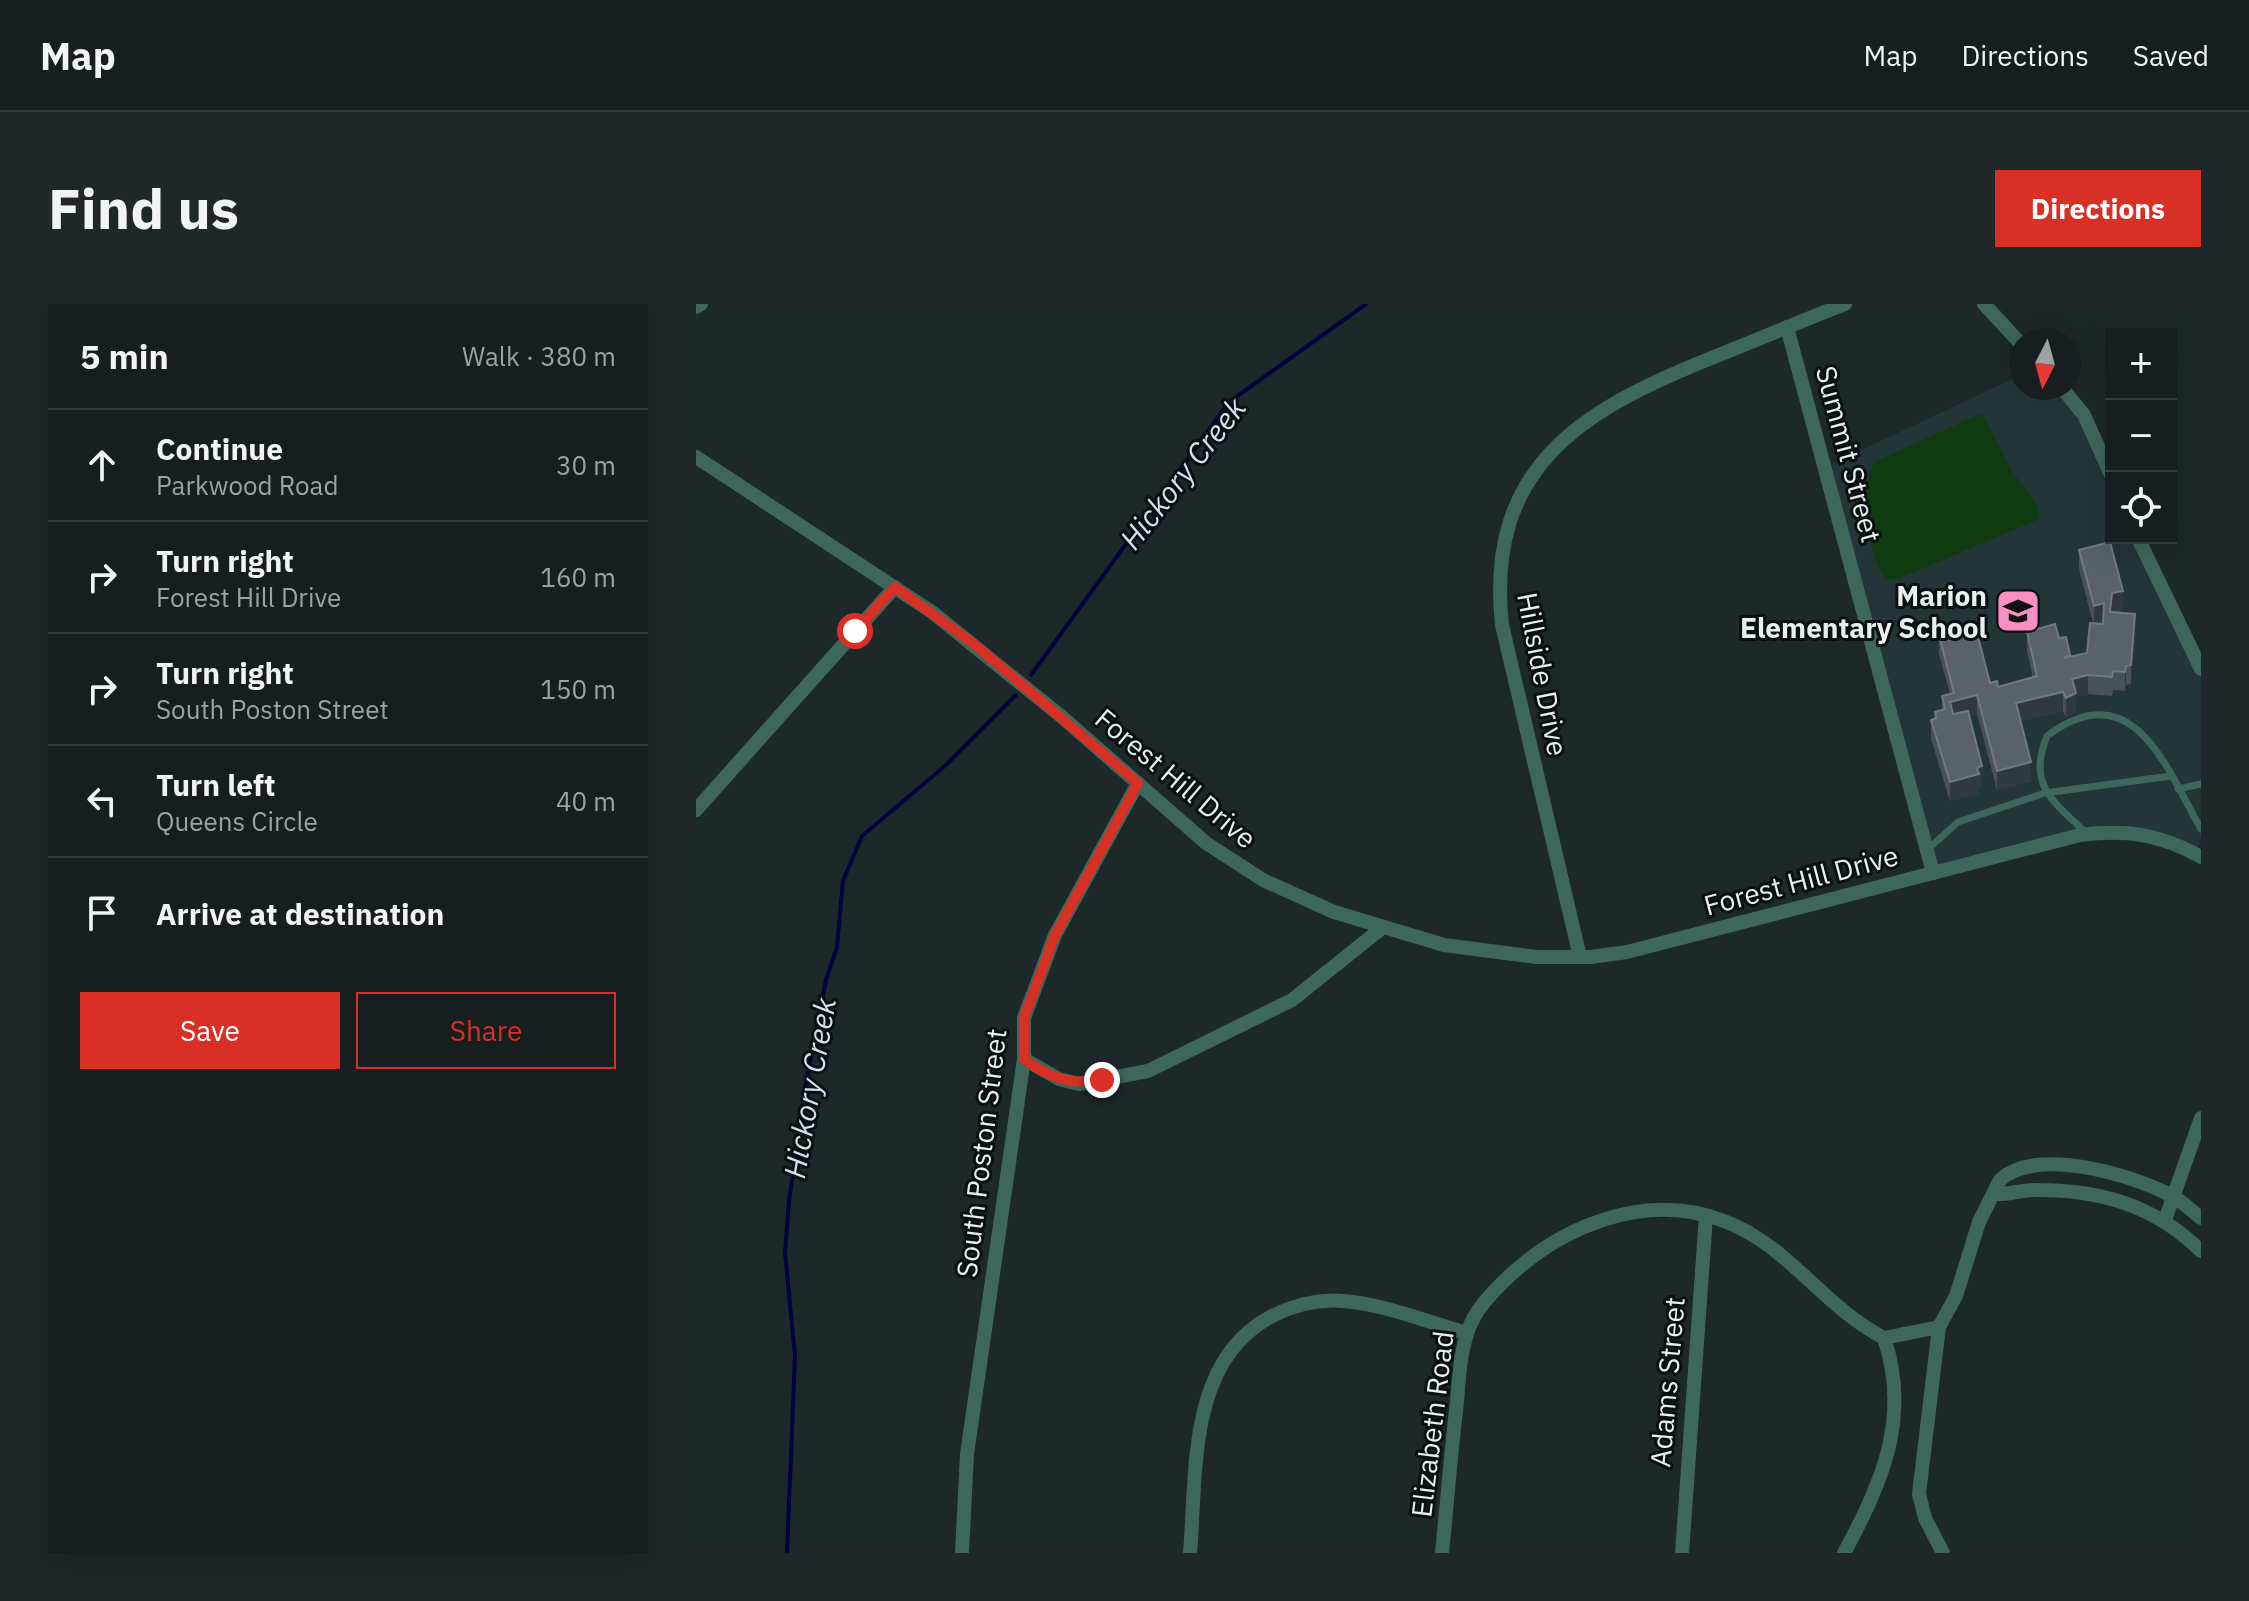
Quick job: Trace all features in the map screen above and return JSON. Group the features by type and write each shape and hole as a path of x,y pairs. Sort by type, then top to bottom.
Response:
{"street":[{"name":"Hillside Drive","path":"1580,957 1502,625 1500,575 1511,520 1522,494 1553,448 1574,428 1638,389 1845,304"},
{"path":"1984,304 2009,331"},
{"name":"Summit Street","path":"1787,327 1933,873"},
{"path":"2072,400 2084,415 2110,472"},
{"name":"Forest Hill Drive","path":"696,457 895,587 974,644 1230,860 1298,897 1382,928 1476,950 1580,957 1627,952 2087,834 2146,832 2198,856"},
{"path":"2141,544 2201,669"},
{"path":"696,810 895,587"},
{"name":"South Poston Street","path":"962,1553 967,1454 1024,1059 1024,1018 1055,935 1138,783"},
{"path":"2198,856 2201,839"},
{"path":"1024,1059 1050,1075 1079,1084 1148,1071 1292,1000 1382,928"},
{"path":"2165,1220 2201,1118"},
{"path":"1943,1553 1925,1518 1919,1494 1939,1327 1956,1296 1979,1222 2005,1176 2034,1167 2062,1166 2105,1171 2173,1196 2201,1221 2186,1237"},
{"path":"1995,1194 2033,1189 2109,1196 2165,1220 2201,1251"},
{"name":"Elizabeth Road","path":"1442,1553 1467,1333 1482,1306 1516,1269 1555,1239 1577,1228 1611,1217 1640,1213 1706,1216 1741,1229 1764,1242 1884,1338"},
{"name":"Adams Street","path":"1682,1553 1706,1216"},
{"path":"1190,1553 1207,1395 1223,1360 1249,1331 1292,1308 1339,1301 1467,1333"},
{"path":"1844,1553 1896,1427 1893,1364 1884,1338 1939,1327"}],"lane":[{"path":"2087,834 2045,793 2040,763 2047,736 2077,719 2092,715 2109,715 2132,723 2154,748 2201,829"},
{"path":"1927,850 1958,822 2045,793 2171,776"},
{"path":"2178,789 2201,784"}],"shaded area":[{"name":"Marion Elementary School","path":"2009,381 2009,400 2069,400 2105,464 2105,544 2141,544 2201,669 2201,839 2196,854 2108,831 1933,873 1825,467"}],"green space":[{"path":"1982,413 2010,468 2037,506 2039,519 1898,579 1886,579 1874,556 1868,522 1867,487 1875,462"}],"building":[{"path":"2111,544 2123,591 2112,593 2110,612 2135,614 2131,665 2126,666 2125,672 2113,671 2112,677 2088,675 2072,679 2076,693 2066,698 2063,692 2016,703 2031,762 1997,771 1977,695 1950,702 1953,714 1968,711 1982,766 1977,768 1979,774 1950,782 1931,720 1936,718 1935,712 1945,709 1942,696 1954,693 1939,635 1975,625 1990,683 1997,681 1998,687 2037,676 2027,632 2055,624 2059,638 2066,637 2070,655 2064,658 2087,653 2090,623 2103,624 2104,603 2094,606 2079,550"}],"waterway":[{"name":"Hickory Creek","path":"1031,675 1229,402 1366,304"},
{"name":"Hickory Creek","path":"787,1553 795,1356 785,1252 789,1201 806,1083 826,980 837,947 843,881 862,836 946,765 1016,695"}],"place":[{"name":"Marion Elementary School","path":"2018,611"}],"route":[{"path":"855,631 895,587 974,644 1138,783 1055,935 1024,1018 1024,1059 1059,1079 1079,1084 1102,1080"}]}
